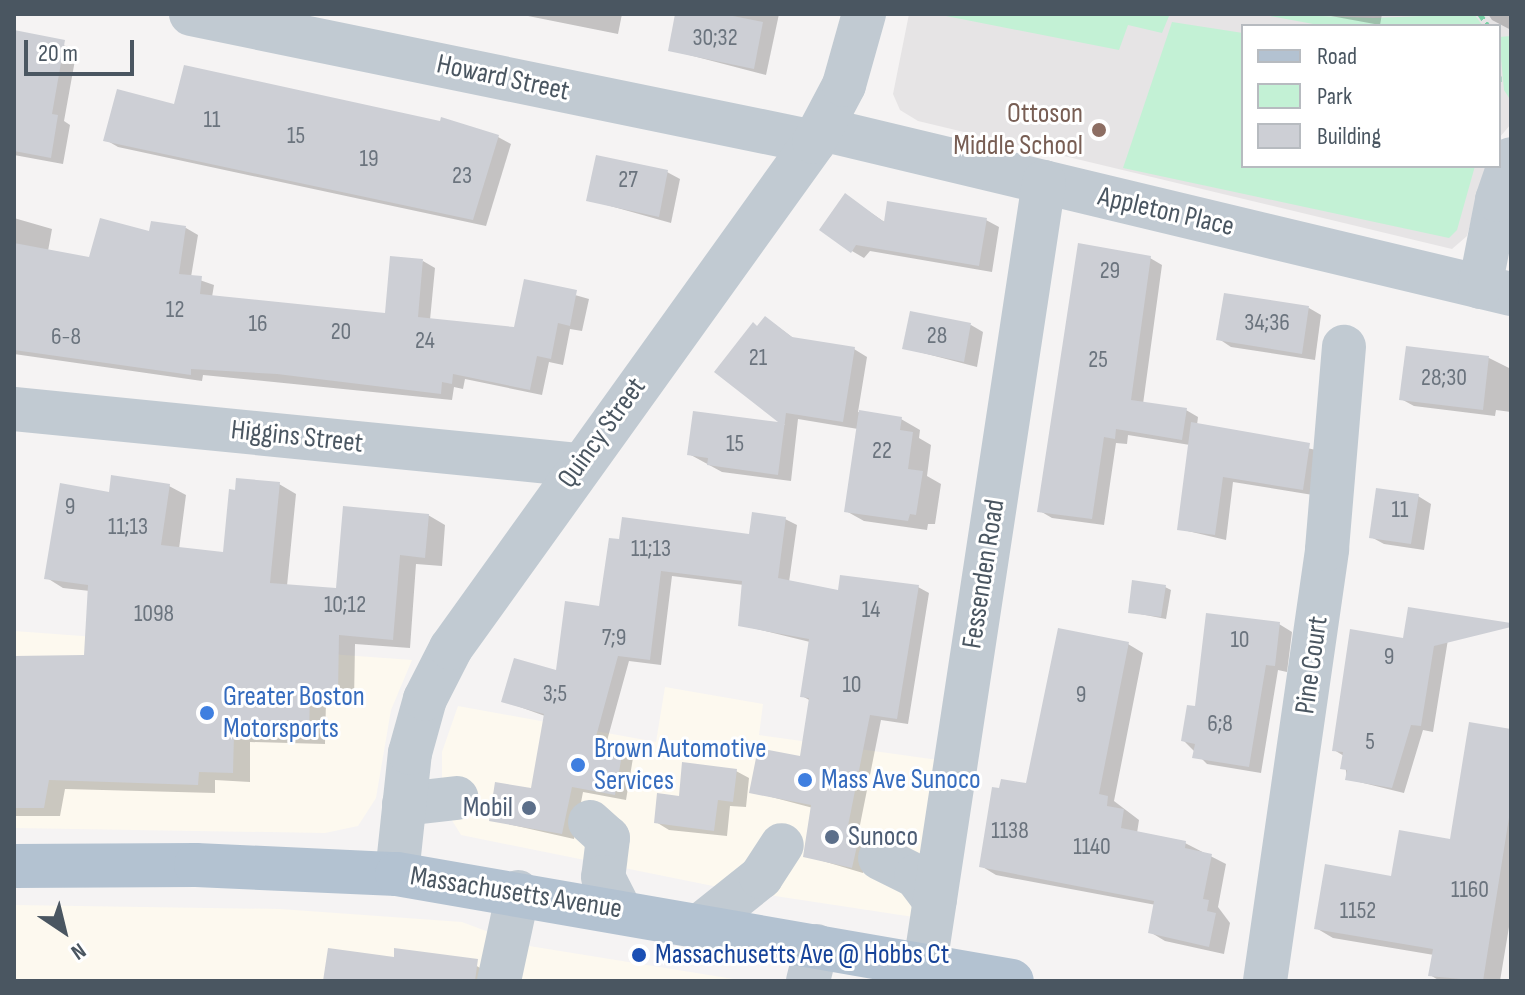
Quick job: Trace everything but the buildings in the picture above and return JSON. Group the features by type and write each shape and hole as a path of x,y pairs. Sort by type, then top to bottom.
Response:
{"main road":[{"name":"Massachusetts Avenue","path":"14,866 196,865 397,874 701,925 812,964 925,965 1012,981"}],"street":[{"name":"Howard Street","path":"191,14 818,135"},
{"name":"Quincy Street","path":"397,874 410,753 425,699 451,648 818,135 844,85 864,14"},
{"name":"Appleton Place","path":"818,135 1044,182 1496,290"},
{"path":"1496,290 1497,200 1511,159"},
{"name":"Fessenden Road","path":"925,965 1044,182"},
{"name":"Pine Court","path":"1265,981 1327,549 1344,347"},
{"name":"Higgins Street","path":"14,409 579,465"},
{"path":"404,804 457,798"},
{"path":"590,822 608,838 603,877 620,910"},
{"path":"701,925 761,877 782,845"},
{"path":"880,858 916,876 935,901"},
{"path":"499,981 518,892"}],"shaded area":[{"name":"Ottoson Middle School","path":"909,14 1511,14 1511,124 1501,136 1501,24 1241,24 1241,168 1485,168 1467,236 1452,249 918,121 900,110 893,94"},
{"path":"14,631 412,660 391,710 376,798 358,826 325,833 14,828"},
{"path":"665,687 763,704 759,735 967,764 940,921 723,888 461,835 442,804 442,752 458,706 656,742"},
{"path":"14,905 280,909 462,922 523,945 746,981 14,981"}],"green space":[{"path":"936,14 1169,16 1162,33 1128,25 1119,50"},
{"path":"1260,14 1373,18 1474,14 1482,24 1313,24"},
{"path":"1172,22 1241,33 1241,168 1474,168 1457,230 1449,238 1123,168"},
{"path":"1511,36 1511,101 1504,90 1501,37"}],"place":[{"name":"Ottoson Middle School","path":"1099,130"},
{"name":"Greater Boston Motorsports","path":"207,713"},
{"name":"Brown Automotive Services","path":"578,765"},
{"name":"Mass Ave Sunoco","path":"805,780"},
{"name":"Mobil","path":"529,808"},
{"name":"Sunoco","path":"832,837"},
{"name":"Massachusetts Ave @ Hobbs Ct","path":"639,955"}]}
